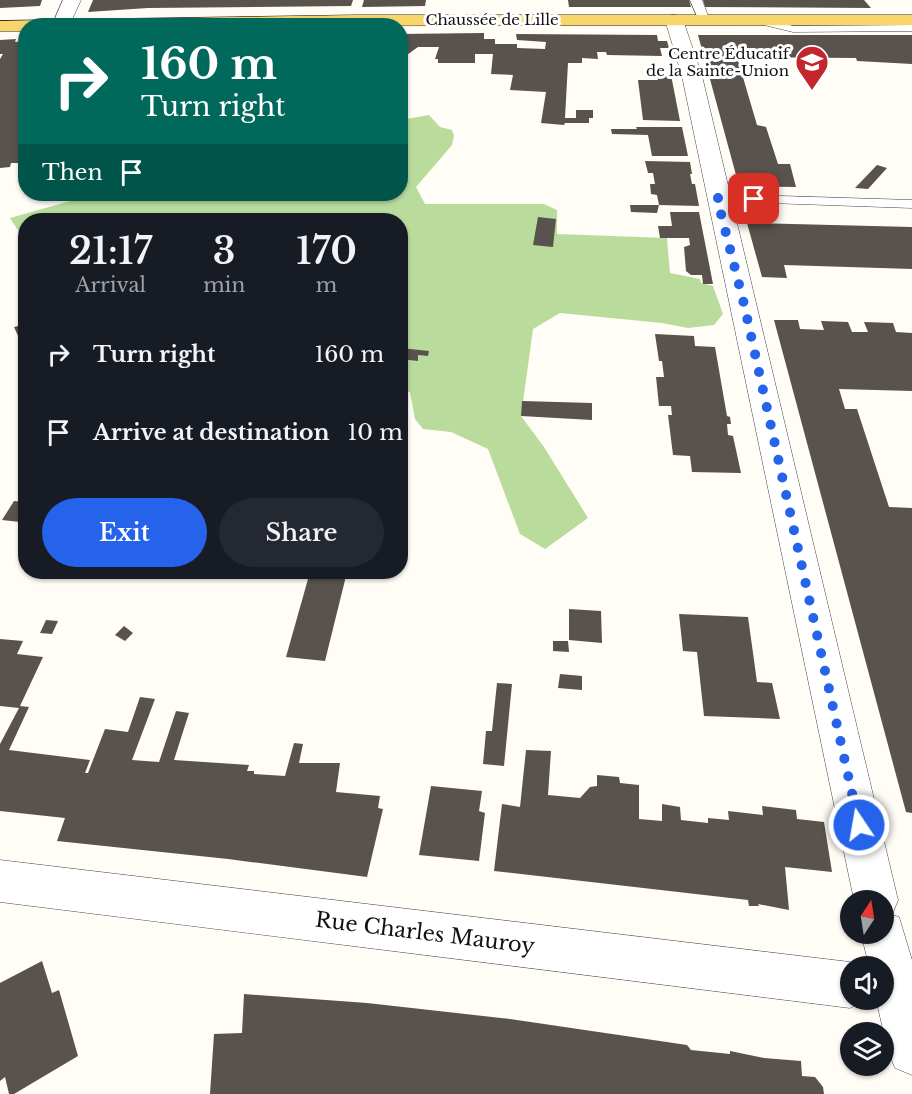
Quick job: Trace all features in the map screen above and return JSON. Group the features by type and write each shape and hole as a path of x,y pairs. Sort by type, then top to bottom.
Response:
{"main road":[{"name":"Chaussée de Lille","path":"408,20 764,22 912,20"},
{"name":"Chaussée de Lille","path":"0,26 18,25"}],"street":[{"path":"64,18 72,0"},
{"path":"674,21 692,76 717,198 744,304 874,890"},
{"name":"Rue Charles Mauroy","path":"0,882 840,984"},
{"path":"886,944 912,1051"}],"lane":[{"path":"696,0 704,21"},
{"path":"764,22 793,29 912,28"},
{"path":"717,198 905,203 912,187"}],"green space":[{"path":"429,115 440,127 452,130 454,136 452,145 416,187 425,204 544,204 557,210 557,234 667,238 670,273 700,279 701,283 713,286 723,314 714,325 688,328 662,323 560,313 533,329 521,416 544,447 588,518 545,549 520,534 488,449 451,432 423,429 415,419 410,392 408,392 408,213 28,213 70,201 408,201 408,119"},
{"path":"18,216 18,230 10,218"}],"building":[{"path":"0,0 42,0 40,6 0,8"},
{"path":"93,0 353,0 351,6 148,8 88,12"},
{"path":"364,0 426,0 425,6 362,7"},
{"path":"568,0 689,0 691,7 569,7"},
{"path":"703,0 864,0 871,8 705,7"},
{"path":"484,33 484,39 495,39 495,44 517,44 517,48 545,49 546,42 517,40 516,34 657,35 658,41 667,41 669,48 660,48 662,56 607,55 606,52 597,52 598,59 582,58 582,63 568,63 565,118 576,118 576,110 593,110 593,118 589,118 589,123 565,123 564,125 541,123 546,92 510,90 513,75 491,74 493,54 475,54 475,63 438,63 438,59 435,59 439,47 418,47 408,54 408,34"},
{"path":"698,35 912,35 912,64 857,61 856,58 737,57 757,125 766,127 778,164 790,164 796,187 739,186"},
{"path":"16,39 15,42 18,42 18,163 11,163 10,167 0,168 0,59 3,54 0,54 0,40"},
{"path":"656,75 671,75 680,121 643,120 638,80 658,80"},
{"path":"636,127 682,127 688,156 652,156 648,135 612,134 611,129 637,129"},
{"path":"645,161 690,162 692,184 695,184 699,206 659,205 657,195 651,194 650,184 655,184 653,173 648,173"},
{"path":"877,165 887,168 868,189 855,188"},
{"path":"630,205 659,205 657,213 631,212"},
{"path":"670,212 699,212 713,284 703,284 702,275 691,275 686,271 684,247 690,245 689,238 660,238 658,226 672,226"},
{"path":"538,217 556,219 553,247 533,245"},
{"path":"747,223 912,227 912,269 784,265 787,278 762,277"},
{"path":"774,320 798,320 800,329 824,330 821,321 848,322 852,332 868,332 864,322 893,323 896,332 912,333 912,391 839,389 845,409 857,409 889,507 912,508 912,813 906,812"},
{"path":"655,334 694,336 695,346 715,347 727,416 730,417 731,424 727,424 728,435 733,436 741,473 692,472 690,456 673,455 668,415 672,415 671,406 659,406 656,377 664,377"},
{"path":"408,349 429,351 428,356 418,355 418,361 408,360"},
{"path":"522,401 592,403 592,420 521,416"},
{"path":"14,501 18,501 18,522 2,520"},
{"path":"308,579 345,579 325,661 286,657"},
{"path":"569,609 601,611 602,643 569,640"},
{"path":"679,614 748,617 757,682 772,683 780,719 704,716 697,652 683,651"},
{"path":"46,620 58,621 52,634 40,633"},
{"path":"124,626 133,633 125,641 115,635"},
{"path":"0,639 23,641 17,654 43,657 20,706 29,707 9,750 90,760 85,773 88,773 105,729 128,732 140,697 155,699 132,760 159,762 176,711 189,713 174,760 249,765 247,771 254,771 254,774 285,776 294,743 303,744 299,763 340,763 336,792 380,796 378,808 383,809 367,877 228,859 57,841 65,818 0,811 0,744 19,708 0,706"},
{"path":"553,641 568,641 569,652 553,651"},
{"path":"560,674 582,676 582,690 558,688"},
{"path":"497,683 512,684 504,766 483,764 486,731 492,731"},
{"path":"526,750 551,751 548,795 580,798 590,787 597,786 597,775 619,777 620,783 639,785 639,819 662,821 662,804 680,807 681,820 708,823 708,818 729,820 728,811 763,815 762,806 796,810 797,819 824,822 832,872 785,867 789,910 758,904 759,906 749,906 748,900 494,871 502,804 520,807"},
{"path":"431,786 482,791 479,811 485,813 479,861 419,855"},
{"path":"42,961 52,993 59,990 78,1056 14,1094 9,1094 5,1077 0,1081 0,983"},
{"path":"244,994 367,1003 510,1019 687,1045 691,1050 730,1054 730,1051 764,1058 801,1061 802,1076 815,1077 823,1087 824,1094 210,1094 214,1034 242,1033"}],"place":[{"name":"Centre Éducatif de la Sainte-Union","path":"812,91"}],"route":[{"path":"754,199 717,198 744,304 859,825"}]}
